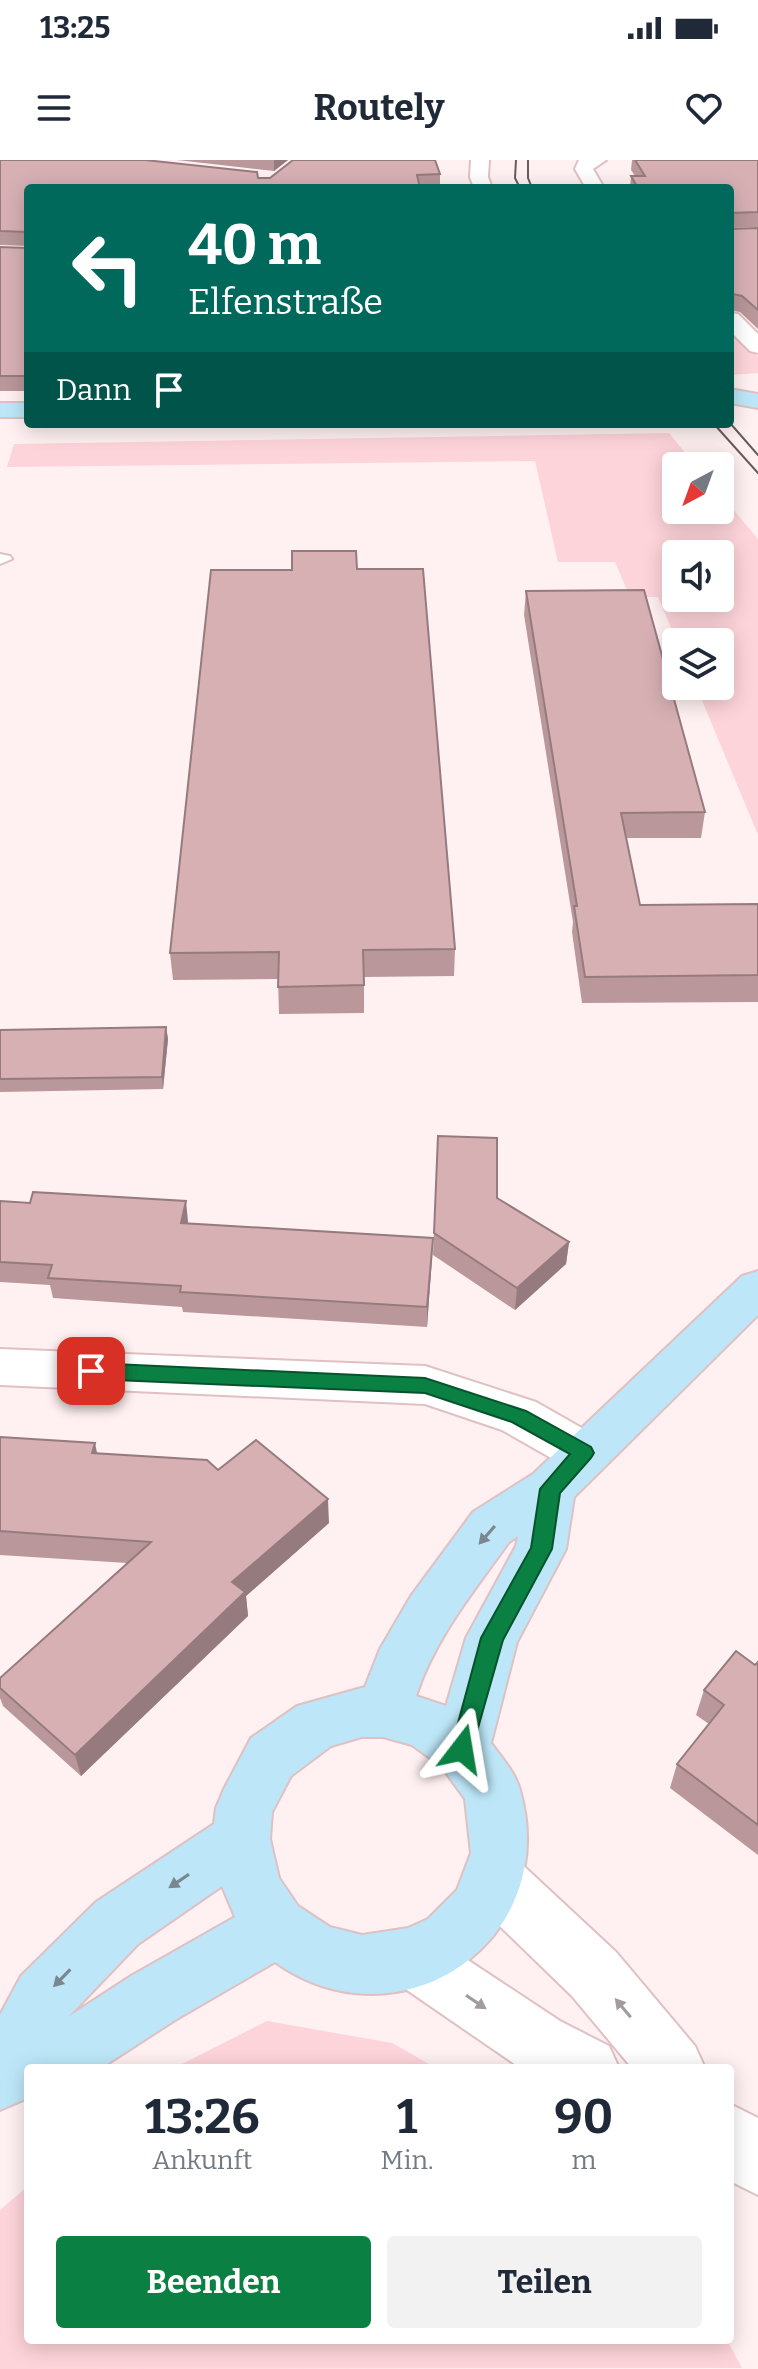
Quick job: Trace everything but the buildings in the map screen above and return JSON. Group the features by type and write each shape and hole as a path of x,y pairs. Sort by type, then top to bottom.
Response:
{"street":[{"path":"480,160 482,184"},
{"path":"593,184 584,169 585,164 597,160"},
{"path":"734,323 758,346"},
{"path":"734,393 758,393"},
{"path":"734,394 758,401"},
{"path":"0,410 24,410"},
{"path":"383,1712 399,1666 429,1612 491,1527 550,1489 758,1288"},
{"path":"0,1367 425,1385 519,1416 584,1453"},
{"path":"462,1749 492,1638 541,1549 550,1489"},
{"path":"362,1712 383,1712 427,1724 462,1749 492,1790 500,1853 494,1879 478,1911 449,1940 412,1958 362,1965 317,1955 277,1927 252,1890 241,1839 244,1808 271,1757 316,1724 362,1712"},
{"path":"0,2078 43,1998 117,1923 241,1839"},
{"path":"494,1879 594,1974 670,2064"},
{"path":"35,2064 77,2047 207,1965 277,1927"},
{"path":"412,1958 538,2043 579,2064"},
{"path":"0,2078 24,2068"}],"shaded area":[{"path":"734,332 758,357 758,373 734,375"},
{"path":"669,433 685,452 662,452 662,524 734,524 734,511 758,539 758,835 702,700 734,700 734,628 671,628 664,612 734,612 734,540 662,540 662,606 658,597 630,597 615,562 558,562 535,461 7,467 14,444"},
{"path":"267,2021 392,2043 429,2064 182,2064"},
{"path":"24,2189 24,2344 729,2344 742,2368 0,2369 0,2210"}],"tram line":[{"path":"516,160 515,178 518,184"},
{"path":"528,160 530,184"},
{"path":"718,428 758,473"},
{"path":"734,428 758,455"}],"route":[{"path":"91,1371 425,1385 519,1416 584,1453 550,1489 541,1549 492,1638 462,1749"}]}
